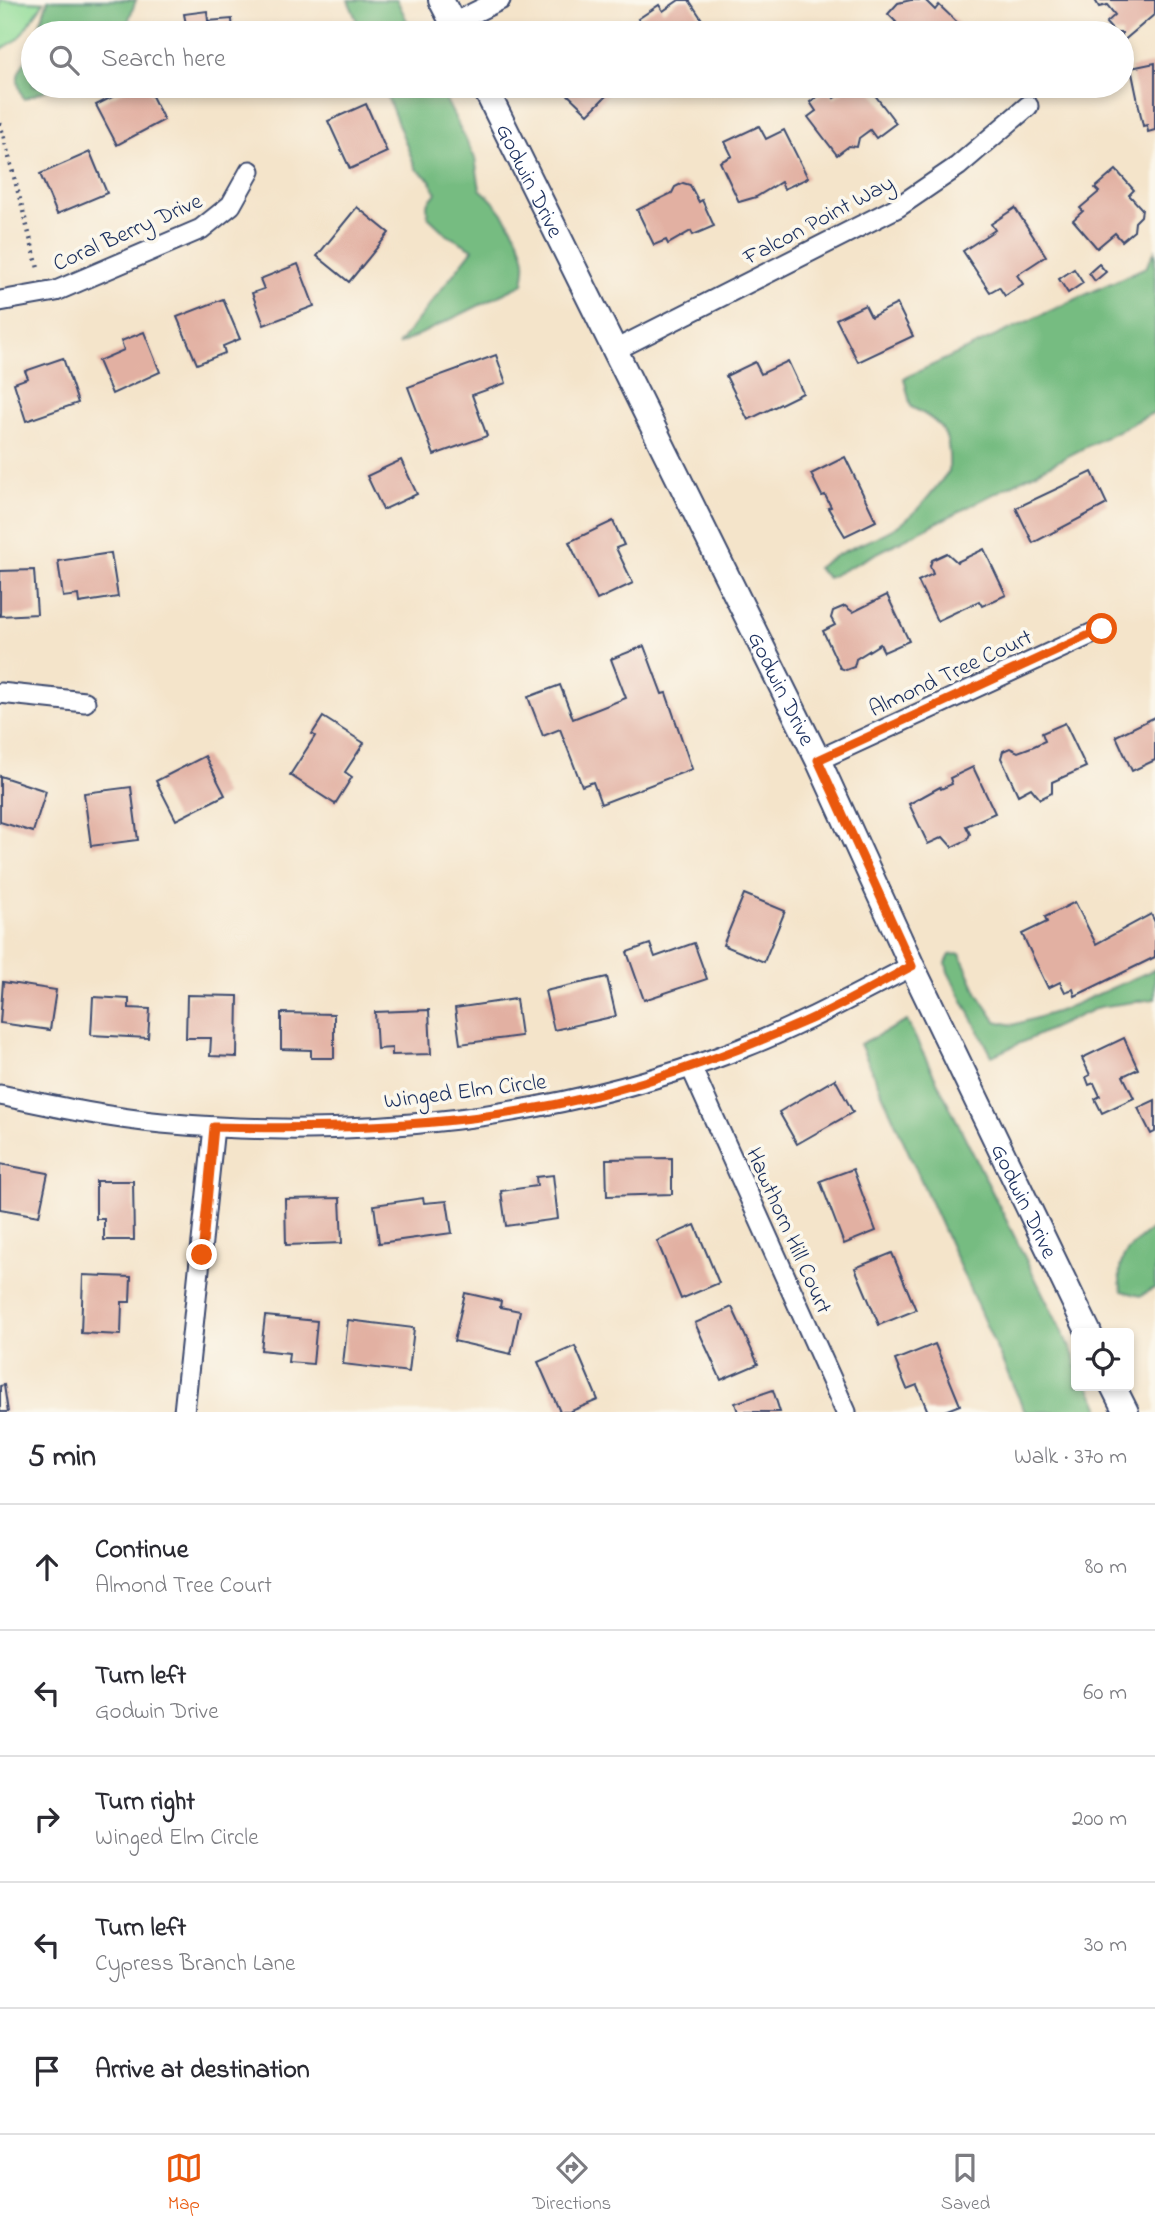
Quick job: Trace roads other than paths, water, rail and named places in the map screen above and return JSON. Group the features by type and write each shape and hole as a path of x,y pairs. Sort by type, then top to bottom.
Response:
{"street":[{"path":"441,0 452,21"},
{"path":"466,21 500,0"},
{"name":"Godwin Drive","path":"490,98 818,760 912,966 1087,1328"},
{"name":"Falcon Point Way","path":"615,350 898,207 958,166 1028,106"},
{"name":"Coral Berry Drive","path":"0,301 44,294 201,229 231,205 250,172"},
{"name":"Almond Tree Court","path":"818,760 1102,629"},
{"path":"0,693 85,702"},
{"name":"Winged Elm Circle","path":"0,1095 159,1123 214,1127 324,1129 446,1121 527,1110 607,1093 691,1067 807,1021 912,966"},
{"name":"Hawthorn Hill Court","path":"691,1067 846,1412"},
{"path":"184,1412 214,1127"},
{"path":"1116,1391 1126,1412"}]}
